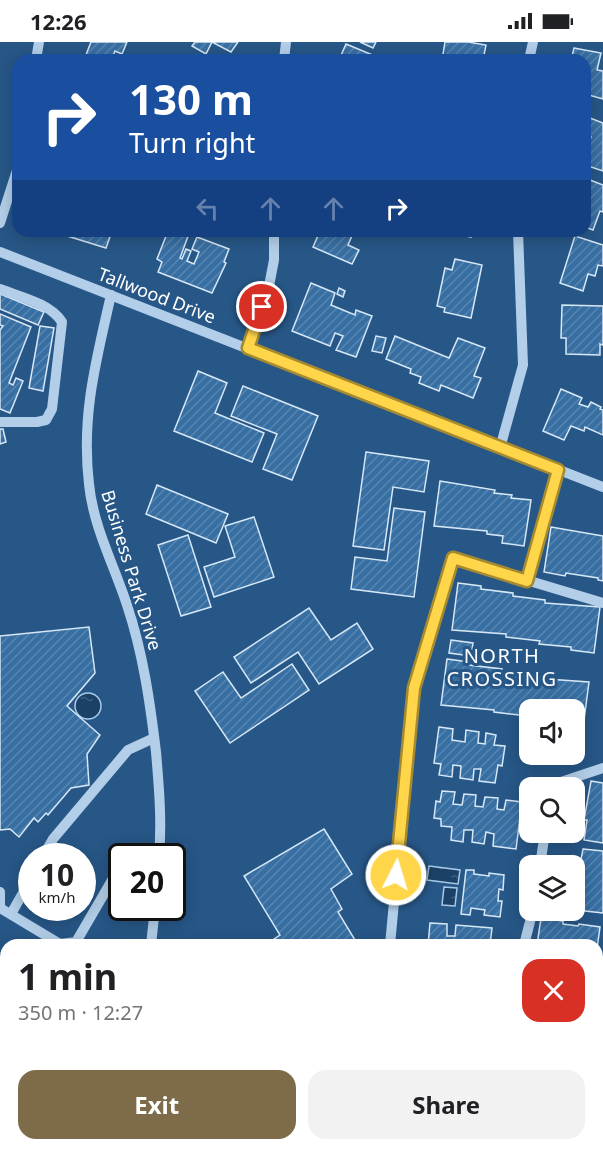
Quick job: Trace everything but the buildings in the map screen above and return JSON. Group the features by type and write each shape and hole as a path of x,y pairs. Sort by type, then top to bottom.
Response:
{"street":[{"path":"0,223 12,186"},
{"path":"248,348 269,286 274,260 274,237"},
{"path":"500,448 523,365 518,237"},
{"name":"Tallwood Drive","path":"0,252 603,487"},
{"path":"0,289 45,307 57,315 62,322 52,409 46,420 0,422"},
{"name":"Business Park Drive","path":"111,295 87,407 86,452 89,487 95,515 127,606 142,658 154,738 162,829 160,843"},
{"path":"527,581 558,470"},
{"path":"391,939 414,688 453,558 603,603"},
{"path":"50,843 128,750 154,738"},
{"path":"576,777 603,768"},
{"path":"78,939 108,887"},
{"path":"0,892 0,908 52,939"},
{"path":"11,914 18,902"},
{"path":"152,939 154,921"},
{"path":"526,939 530,921"}],"water":[{"path":"88,693 98,696 101,706 98,716 88,719 78,716 75,706 78,696"},
{"path":"429,866 460,870 458,884 427,880"},
{"path":"444,887 457,888 455,906 442,905"}],"district":[{"name":"NORTH CROSSING","path":"502,666"}],"route":[{"path":"262,307 248,348 558,470 527,581 453,558 414,688 396,875"}]}
